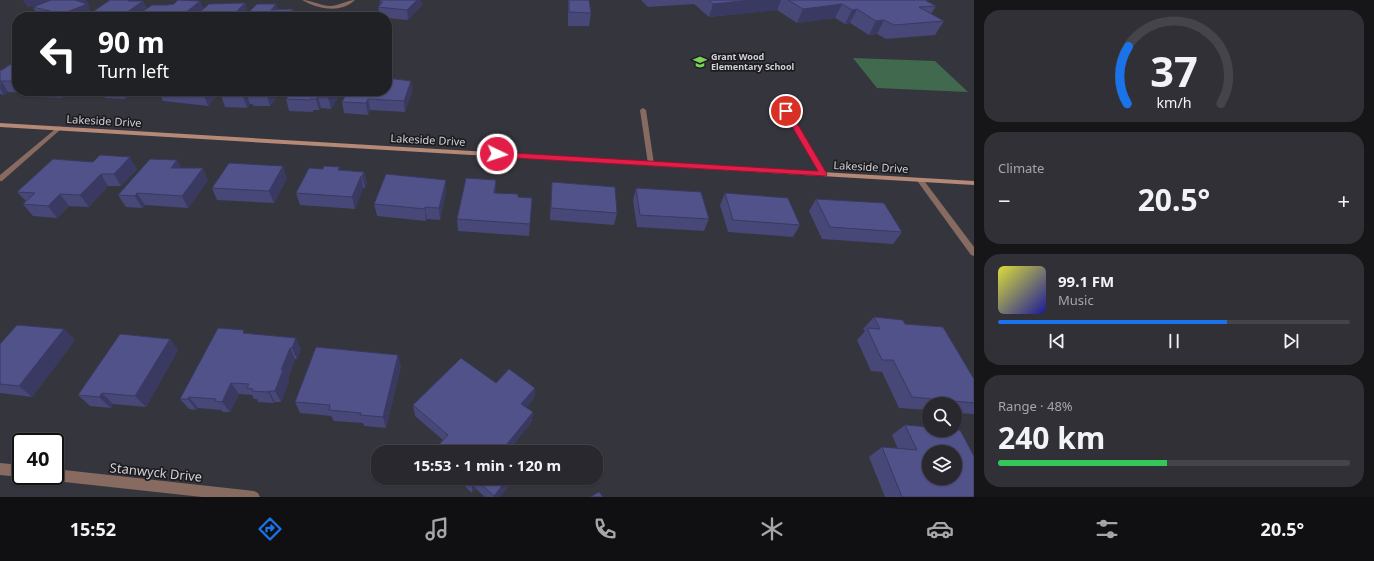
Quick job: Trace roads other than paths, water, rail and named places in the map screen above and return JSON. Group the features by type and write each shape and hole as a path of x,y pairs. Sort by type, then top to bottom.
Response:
{"street":[{"path":"304,0 318,6 331,7 345,5 353,0"},
{"path":"643,110 651,164"},
{"path":"786,111 823,174"},
{"name":"Lakeside Drive","path":"0,125 974,183"},
{"path":"0,179 59,128"},
{"path":"920,180 974,253"},
{"path":"0,469 12,470"},
{"name":"Stanwyck Drive","path":"64,476 254,497"}],"place":[{"name":"Grant Wood Elementary School","path":"700,62"}]}
